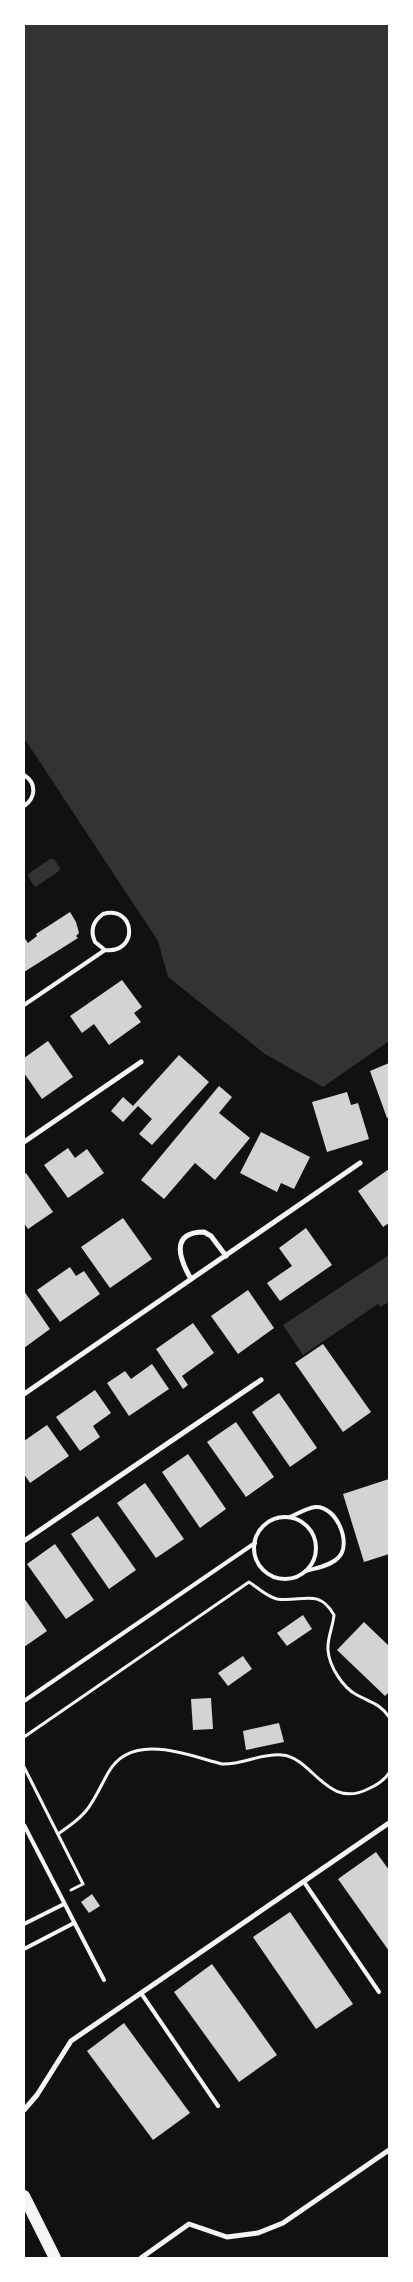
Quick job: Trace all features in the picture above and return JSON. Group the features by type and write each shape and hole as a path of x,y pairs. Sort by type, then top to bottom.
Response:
{"main road":[{"path":"24,2196 55,2258"}],"street":[{"path":"24,1142 141,1062"},
{"path":"24,1394 360,1163"},
{"path":"191,1279 183,1265 178,1249 189,1235 204,1232 211,1236 226,1256"},
{"path":"24,1541 261,1380"},
{"path":"24,2110 37,2095 71,2041 389,1823"},
{"path":"141,2258 189,2224 227,2238 258,2233 283,2223 389,2150"}],"lane":[{"path":"24,775 32,784 34,790 32,797 24,806"},
{"path":"24,1005 105,950 118,949 128,940 129,934 126,921 116,914 103,914 93,923 92,936 95,942 105,950"},
{"path":"316,1507 328,1510 338,1520 344,1543 340,1557 328,1564 290,1578 273,1577 260,1566 256,1558 255,1543 258,1533 264,1526 271,1521 288,1518 316,1507"},
{"path":"288,1518 304,1524 314,1539 314,1556 306,1571"},
{"path":"24,1701 255,1543"},
{"path":"24,1825 104,1980"},
{"path":"304,1882 379,1992"},
{"path":"24,1924 64,1904"},
{"path":"24,1949 74,1923"},
{"path":"141,1993 218,2106"}],"path":[{"path":"24,1737 249,1582 274,1598 289,1600 308,1597 318,1599 324,1603 334,1615 328,1649 335,1670 349,1689 356,1695 381,1706 389,1717"},
{"path":"58,1834 88,1811 109,1771 117,1762 139,1749 153,1748 222,1764 233,1764 268,1755 291,1756 299,1761 323,1784 352,1794 363,1792 375,1786 386,1778 389,1773"},
{"path":"24,1766 83,1884 71,1890"}],"shaded area":[{"path":"24,24 389,24 389,1041 323,1087 265,1054 168,977 158,941 24,738"},
{"path":"50,859 54,859 60,868 59,871 37,886 34,886 28,874"},
{"path":"389,1255 389,1302 380,1307 378,1304 303,1355 283,1325"}],"building":[{"path":"70,912 76,922 79,933 76,936 78,938 24,972 24,937 28,943 37,936 36,934"},
{"path":"122,980 142,1007 134,1013 141,1022 109,1045 94,1024 82,1033 70,1016"},
{"path":"48,1041 73,1077 42,1099 24,1073 24,1058"},
{"path":"179,1055 209,1082 152,1145 139,1134 152,1119 138,1106 123,1122 111,1111 123,1097 133,1106"},
{"path":"389,1063 389,1117 387,1118 370,1071"},
{"path":"219,1086 232,1097 219,1113 250,1138 215,1180 195,1163 164,1199 141,1180"},
{"path":"347,1092 351,1105 358,1103 369,1139 327,1152 312,1102"},
{"path":"261,1132 310,1157 294,1189 281,1183 277,1192 240,1173"},
{"path":"68,1148 75,1158 87,1149 104,1173 68,1198 44,1165"},
{"path":"389,1169 389,1223 383,1227 358,1191"},
{"path":"26,1173 53,1212 28,1229 24,1223 24,1174"},
{"path":"123,1218 152,1259 110,1288 81,1247"},
{"path":"306,1228 332,1265 280,1301 267,1283 292,1266 279,1248"},
{"path":"70,1267 76,1276 84,1271 100,1294 60,1322 37,1290"},
{"path":"248,1290 274,1328 238,1354 211,1316"},
{"path":"24,1291 50,1329 24,1348"},
{"path":"193,1323 214,1353 182,1376 188,1385 183,1389 156,1349"},
{"path":"323,1344 371,1412 343,1432 295,1363"},
{"path":"152,1364 169,1389 129,1416 107,1383 125,1371 131,1379"},
{"path":"95,1390 111,1413 93,1426 100,1437 80,1451 56,1417"},
{"path":"279,1393 317,1448 290,1467 252,1412"},
{"path":"236,1422 274,1477 246,1497 207,1442"},
{"path":"47,1425 69,1456 30,1483 24,1474 24,1441"},
{"path":"188,1454 226,1509 200,1528 162,1472"},
{"path":"389,1479 389,1554 364,1562 343,1494"},
{"path":"145,1483 184,1539 156,1558 117,1503"},
{"path":"98,1516 136,1570 109,1589 71,1534"},
{"path":"55,1544 94,1600 66,1619 27,1564"},
{"path":"24,1598 47,1631 24,1647"},
{"path":"303,1615 312,1629 287,1646 277,1633"},
{"path":"364,1622 389,1646 389,1692 385,1696 337,1650"},
{"path":"243,1656 252,1669 228,1686 218,1673"},
{"path":"211,1698 213,1729 193,1730 191,1699"},
{"path":"279,1723 284,1742 246,1750 243,1731"},
{"path":"376,1852 389,1870 389,1951 338,1879"},
{"path":"92,1894 100,1906 89,1913 81,1902"},
{"path":"290,1912 353,2004 316,2029 253,1937"},
{"path":"212,1964 277,2055 239,2082 174,1992"},
{"path":"124,2023 190,2113 153,2140 87,2051"}]}
